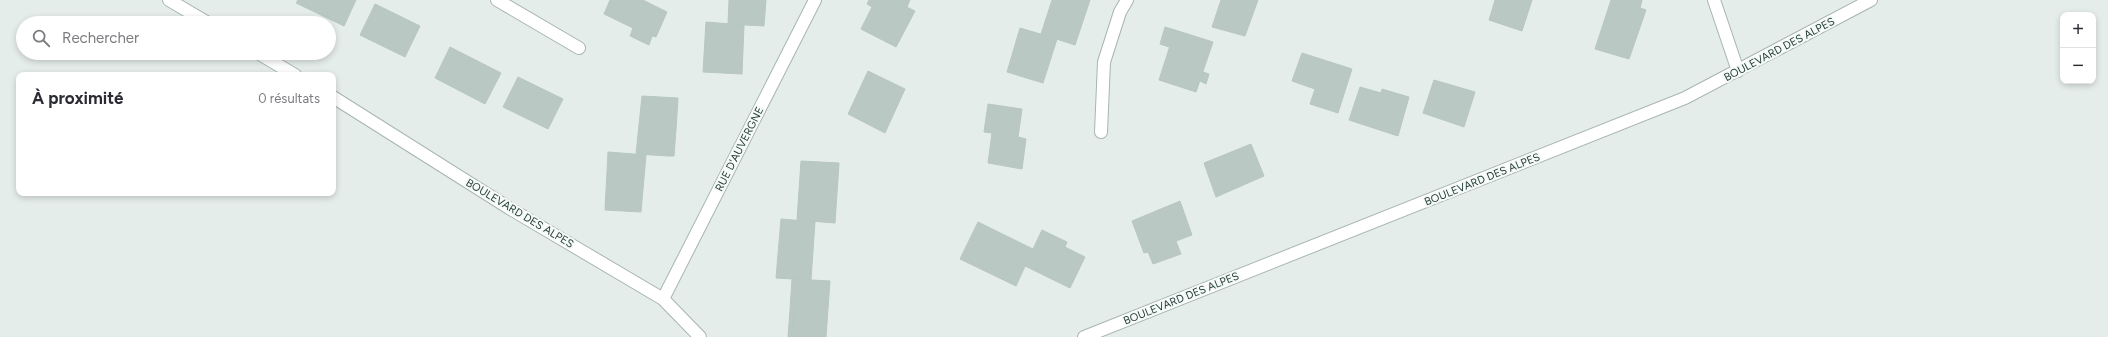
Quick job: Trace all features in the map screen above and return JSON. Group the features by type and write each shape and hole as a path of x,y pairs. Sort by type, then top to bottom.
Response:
{"street":[{"path":"169,0 196,16"},
{"path":"497,0 579,48"},
{"name":"RUE D'AUVERGNE","path":"663,299 815,0"},
{"path":"1101,132 1104,62 1120,12 1126,0"},
{"path":"1714,0 1738,71"},
{"name":"BOULEVARD DES ALPES","path":"1084,337 1685,98 1871,0"},
{"path":"270,60 290,72"},
{"name":"BOULEVARD DES ALPES","path":"336,99 377,123 509,208 663,299 700,337"}],"building":[{"path":"298,0 356,0 344,26 336,22 336,16 323,16 296,3"},
{"path":"610,0 643,0 667,12 656,37 652,36 649,45 630,36 633,28 604,14"},
{"path":"729,0 766,0 764,26 728,24"},
{"path":"869,0 892,0 915,11 896,47 861,29 872,7 867,4"},
{"path":"892,0 910,0 907,7"},
{"path":"1052,0 1090,0 1075,45 1041,34"},
{"path":"1221,0 1258,0 1245,36 1212,27"},
{"path":"1495,0 1532,0 1522,31 1489,20"},
{"path":"1611,0 1618,0 1646,10 1629,59 1595,49"},
{"path":"1618,0 1642,0 1640,8"},
{"path":"375,4 420,26 405,57 360,35"},
{"path":"706,22 744,25 742,74 703,72"},
{"path":"1165,27 1175,30 1169,47 1160,44"},
{"path":"1020,28 1057,39 1043,83 1007,72"},
{"path":"1175,30 1213,42 1196,92 1159,80"},
{"path":"450,47 501,73 485,104 435,78"},
{"path":"1302,53 1352,69 1338,113 1310,104 1315,89 1292,81"},
{"path":"868,71 905,89 885,133 848,114"},
{"path":"1203,72 1209,74 1206,84 1200,81"},
{"path":"518,77 563,99 548,129 503,107"},
{"path":"1434,80 1475,92 1464,127 1423,113"},
{"path":"1360,87 1381,93 1382,89 1409,97 1398,136 1349,120"},
{"path":"642,96 678,98 676,129 670,128 669,156 636,154"},
{"path":"988,104 1022,109 1018,137 1026,139 1022,169 988,163 992,133 984,132"},
{"path":"670,128 676,129 674,156 669,156"},
{"path":"1251,144 1264,176 1216,197 1204,163"},
{"path":"608,152 646,155 641,212 605,210"},
{"path":"801,161 839,163 835,223 797,220"},
{"path":"1180,201 1192,235 1176,241 1181,254 1153,264 1148,252 1144,253 1132,221"},
{"path":"781,219 815,222 811,280 776,278"},
{"path":"978,222 1033,249 1016,286 960,259"},
{"path":"1042,230 1067,242 1065,247 1085,257 1070,288 1025,266"},
{"path":"792,279 830,281 826,337 792,337 794,310 790,310"},
{"path":"790,310 794,310 792,337 788,337"}]}
